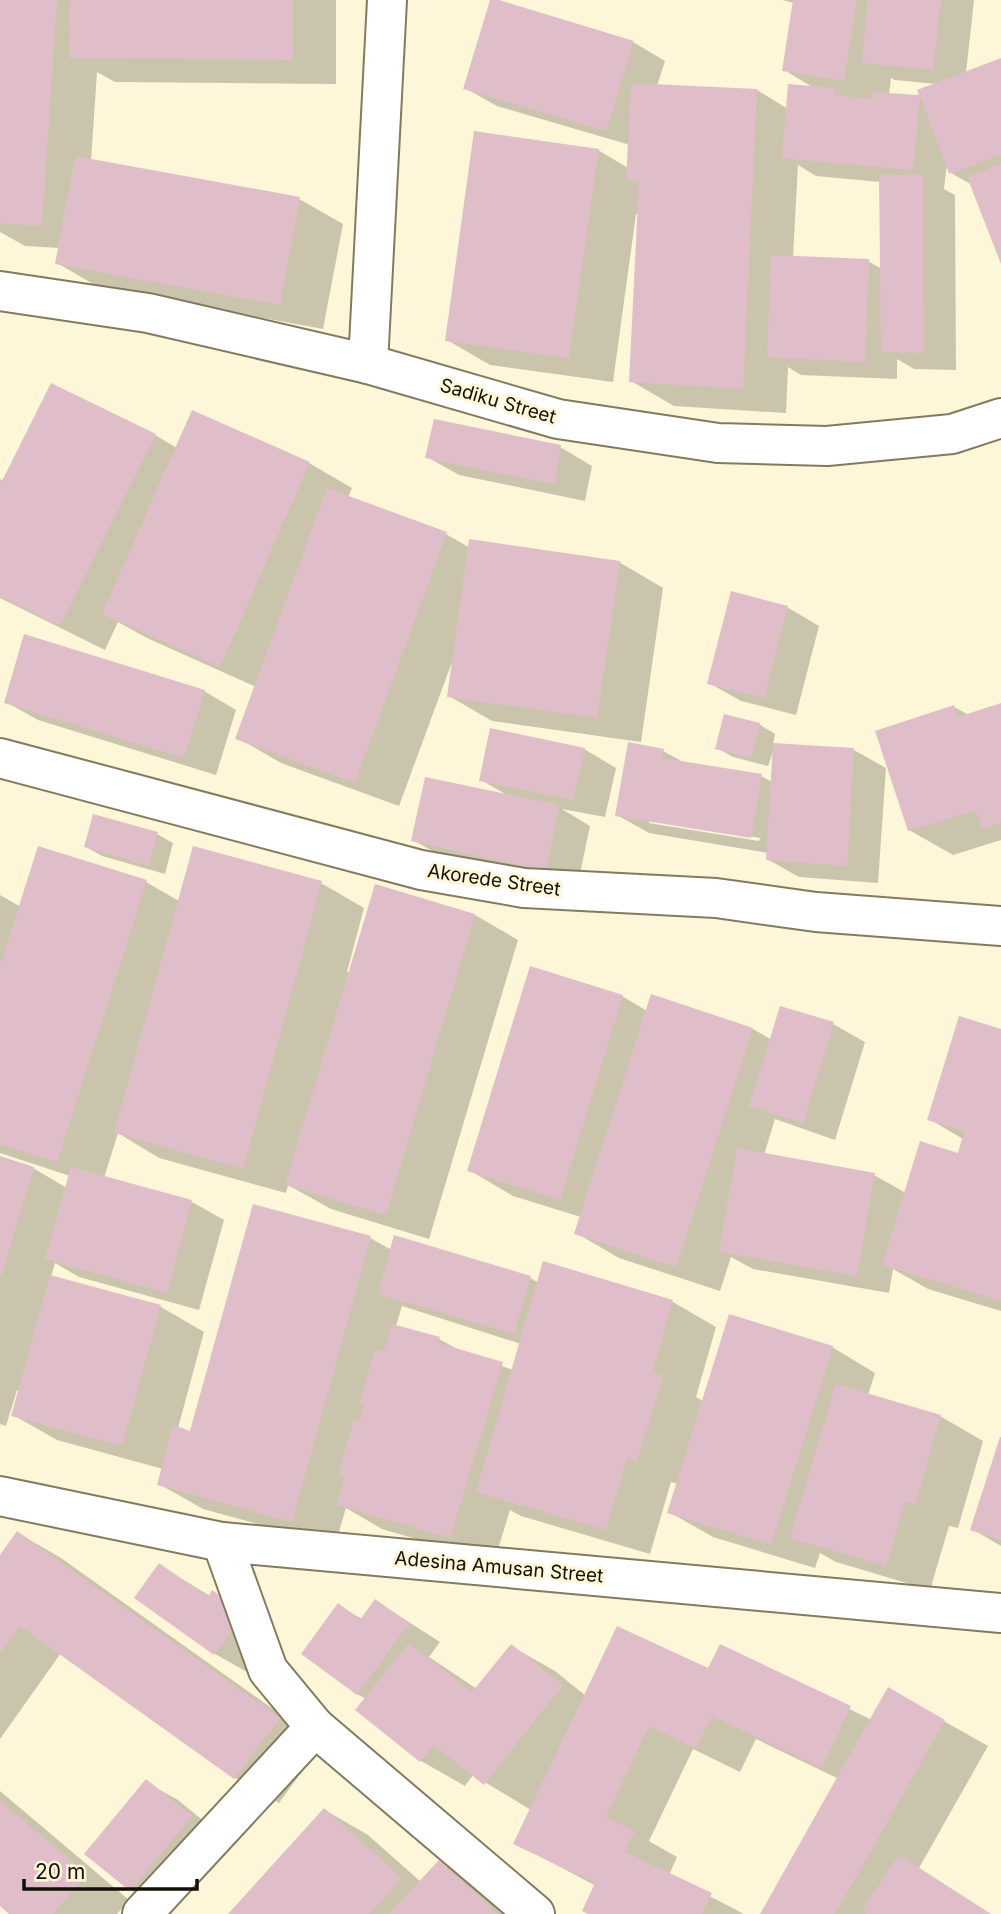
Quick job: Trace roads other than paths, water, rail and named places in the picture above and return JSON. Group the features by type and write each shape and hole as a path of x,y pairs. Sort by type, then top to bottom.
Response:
{"street":[{"path":"368,364 387,0"},
{"name":"Sadiku Street","path":"0,291 148,313 368,364 558,419 718,443 827,446 951,434 1001,418"},
{"name":"Akorede Street","path":"0,758 421,870 524,888 716,898 816,912 1001,926"},
{"name":"Adesina Amusan Street","path":"0,1496 222,1542 1001,1614"},
{"path":"222,1542 268,1670 315,1727 535,1914"},
{"path":"142,1914 315,1727"}]}
